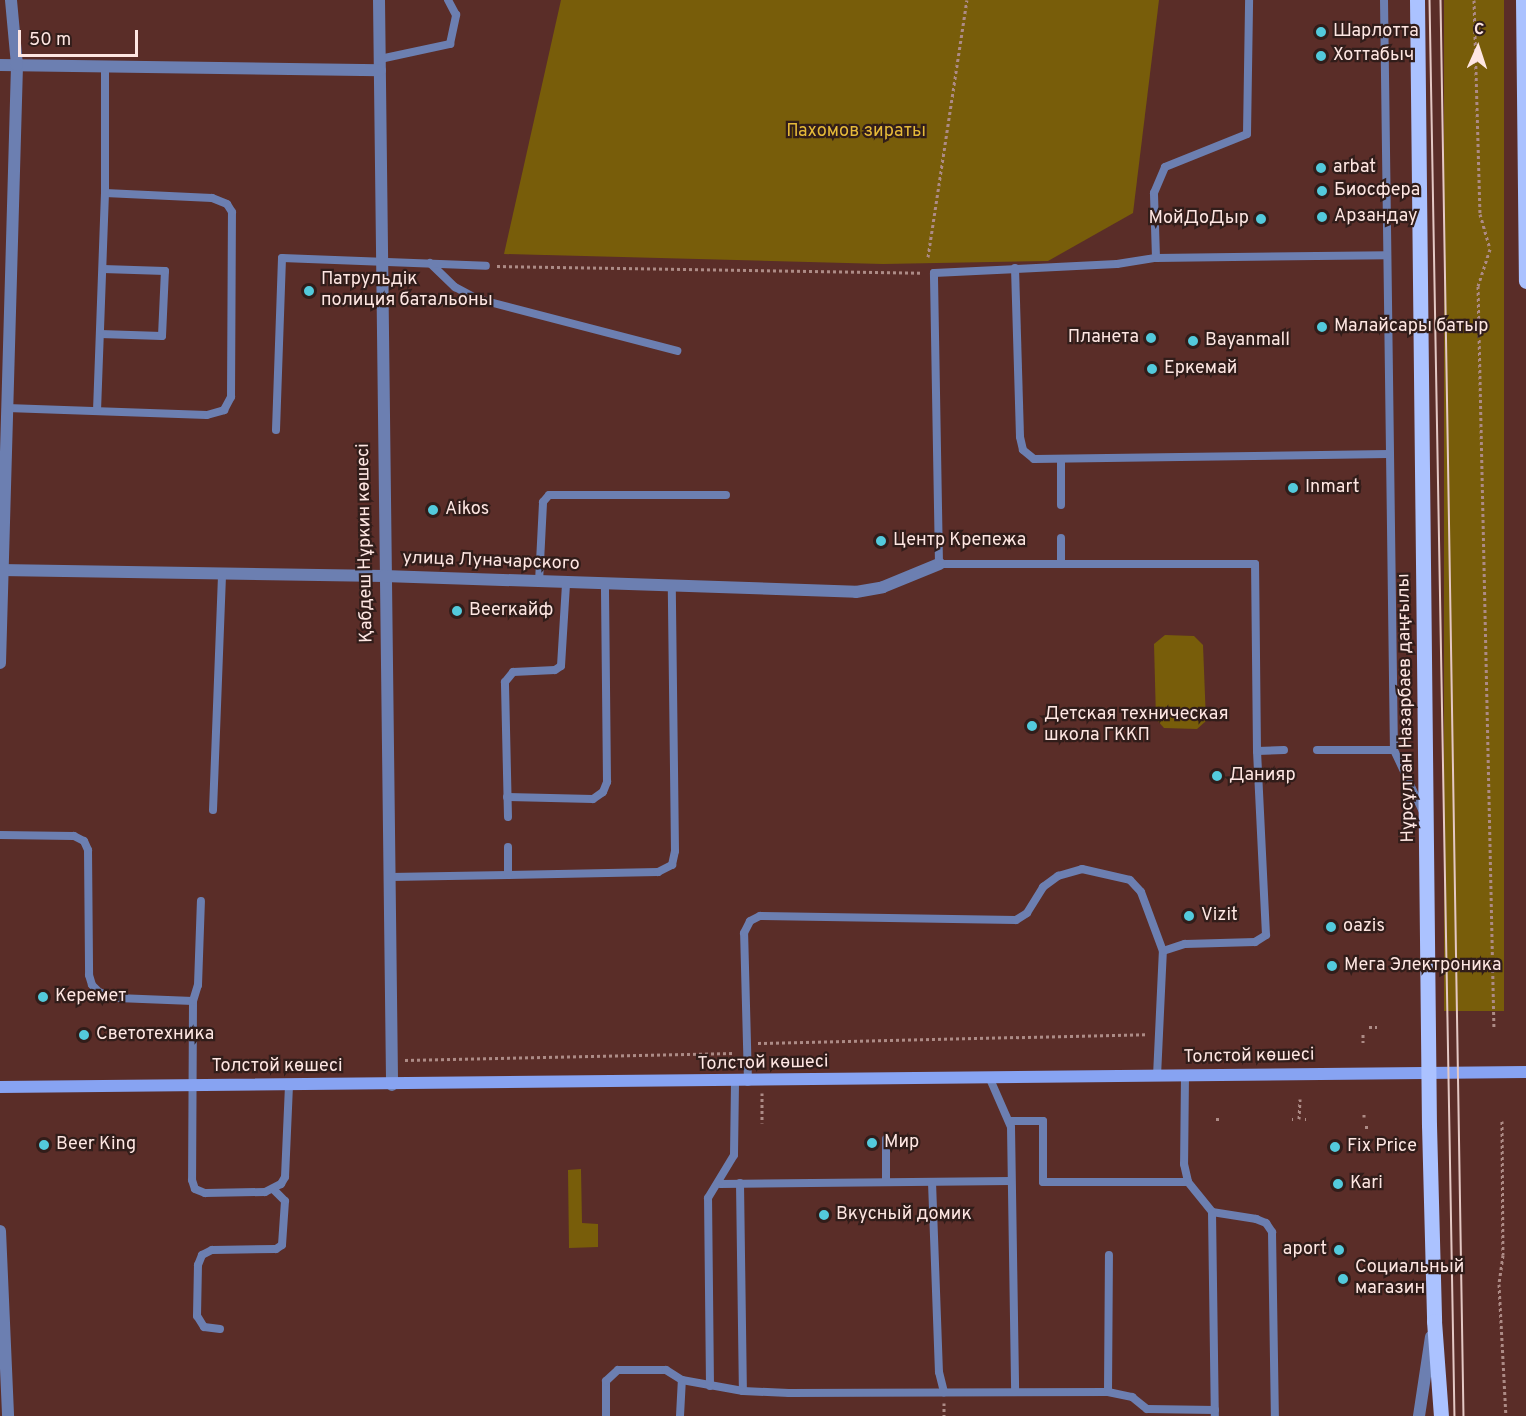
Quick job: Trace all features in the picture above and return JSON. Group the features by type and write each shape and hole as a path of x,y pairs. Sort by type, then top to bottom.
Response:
{"main road":[{"name":"Нұрсұлтан Назарбаев даңғылы","path":"1417,0 1428,825 1428,1073 1434,1321 1441,1416"},
{"path":"1523,0 1526,281"},
{"name":"Толстой көшесі","path":"0,1087 748,1082 1526,1072"}],"street":[{"path":"0,663 17,65 11,0"},
{"name":"Қабдеш Нұркин көшесі","path":"379,0 384,576 392,1084"},
{"path":"0,64 105,66 380,64"},
{"name":"улица Луначарского","path":"1,570 384,576 566,584 856,592 883,587 939,564"},
{"path":"0,1231 8,1416"},
{"path":"1419,1416 1434,1321"}],"lane":[{"path":"380,64 450,44 456,15 448,0"},
{"path":"1156,258 1154,193 1165,167 1247,134 1249,0"},
{"path":"1384,0 1394,750 1428,825"},
{"path":"97,411 105,193 105,66"},
{"path":"7,408 207,415 224,410 231,397 232,212 227,204 212,198 105,193"},
{"path":"1163,951 1185,944 1255,942 1266,935 1257,751 1255,564 939,564 934,273 1156,258 1387,255"},
{"path":"276,430 282,258 486,266"},
{"path":"430,263 455,287 478,299 677,351"},
{"path":"1015,268 1020,437 1023,450 1034,459 1389,454"},
{"path":"100,334 162,336 165,271 103,269"},
{"path":"1061,460 1061,505"},
{"path":"539,582 543,502 549,495 726,495"},
{"path":"1061,538 1061,564"},
{"path":"213,810 222,574"},
{"path":"508,817 505,682 513,672 555,670 561,666 566,584"},
{"path":"507,797 593,799 603,792 607,782 605,585"},
{"path":"390,877 657,872 672,865 675,851 672,587"},
{"path":"1257,751 1284,750"},
{"path":"1317,750 1394,750"},
{"path":"0,835 74,836 84,841 88,850 89,975 92,985 99,992 117,998 193,1001"},
{"path":"508,848 508,875"},
{"path":"748,1082 744,933 750,921 760,916 1016,920 1027,913 1043,887 1058,876 1082,869 1130,880 1141,892 1163,951 1157,1076"},
{"path":"201,902 198,985 193,1001 195,1189 205,1193 274,1190 285,1177 289,1085"},
{"path":"606,1416 606,1381 618,1370 666,1370 682,1380 743,1391 1108,1392 1132,1397 1147,1412 1215,1413 1212,1212 1188,1182 1184,1164 1185,1075"},
{"path":"990,1079 1010,1121 1015,1391"},
{"path":"710,1386 708,1198 720,1184 734,1155 735,1082"},
{"path":"1010,1121 1043,1121 1042,1182 1188,1182"},
{"path":"886,1139 886,1182"},
{"path":"720,1184 1011,1181"},
{"path":"932,1182 939,1372 944,1392"},
{"path":"740,1183 743,1391"},
{"path":"220,1329 204,1327 197,1316 198,1265 202,1255 212,1250 276,1249 282,1245 285,1201 274,1190"},
{"path":"1212,1212 1256,1219 1266,1223 1272,1232 1275,1416"},
{"path":"1108,1392 1110,1256"},
{"path":"680,1416 682,1380"}],"path":[{"path":"928,257 967,0"},
{"path":"1474,0 1480,214 1490,249 1478,286 1494,1029"},
{"path":"486,266 934,273"},
{"path":"1370,1027 1377,1027"},
{"path":"392,1060 1159,1034"},
{"path":"1363,1034 1363,1043"},
{"path":"1299,1119 1300,1099"},
{"path":"1502,1121 1503,1255 1499,1284 1506,1416"},
{"path":"1365,1127 1370,1126"}],"green space":[{"name":"Пахомов зираты","path":"561,0 1159,0 1133,213 1048,261 883,264 504,254"},
{"path":"1444,0 1504,0 1504,1011 1444,1011"},
{"path":"1165,635 1194,636 1203,645 1206,721 1197,729 1164,728 1156,719 1154,644"},
{"path":"581,1169 582,1223 598,1224 598,1247 569,1248 568,1170"}],"tram line":[{"path":"1430,0 1455,1416"},
{"path":"1441,0 1464,1416"}],"place":[{"name":"Шарлотта","path":"1321,32"},
{"name":"Хоттабыч","path":"1321,56"},
{"name":"arbat","path":"1321,168"},
{"name":"Биосфера","path":"1322,191"},
{"name":"Арзандау","path":"1322,217"},
{"name":"МойДоДыр","path":"1261,219"},
{"name":"Патрульдік полиция батальоны","path":"309,291"},
{"name":"Малайсары батыр","path":"1322,327"},
{"name":"Планета","path":"1151,338"},
{"name":"Bayanmall","path":"1193,341"},
{"name":"Еркемай","path":"1152,369"},
{"name":"Inmart","path":"1293,488"},
{"name":"Aikos","path":"433,510"},
{"name":"Центр Крепежа","path":"881,541"},
{"name":"Beerкайф","path":"457,611"},
{"name":"Детская техническая школа ГККП","path":"1032,726"},
{"name":"Данияр","path":"1217,776"},
{"name":"Vizit","path":"1189,916"},
{"name":"oazis","path":"1331,927"},
{"name":"Мега Электроника","path":"1332,966"},
{"name":"Керемет","path":"43,997"},
{"name":"Светотехника","path":"84,1035"},
{"name":"Мир","path":"872,1143"},
{"name":"Beer King","path":"44,1145"},
{"name":"Fix Price","path":"1335,1147"},
{"name":"Kari","path":"1338,1184"},
{"name":"Вкусный домик","path":"824,1215"},
{"name":"aport","path":"1339,1250"},
{"name":"Социальный магазин","path":"1343,1279"}]}
